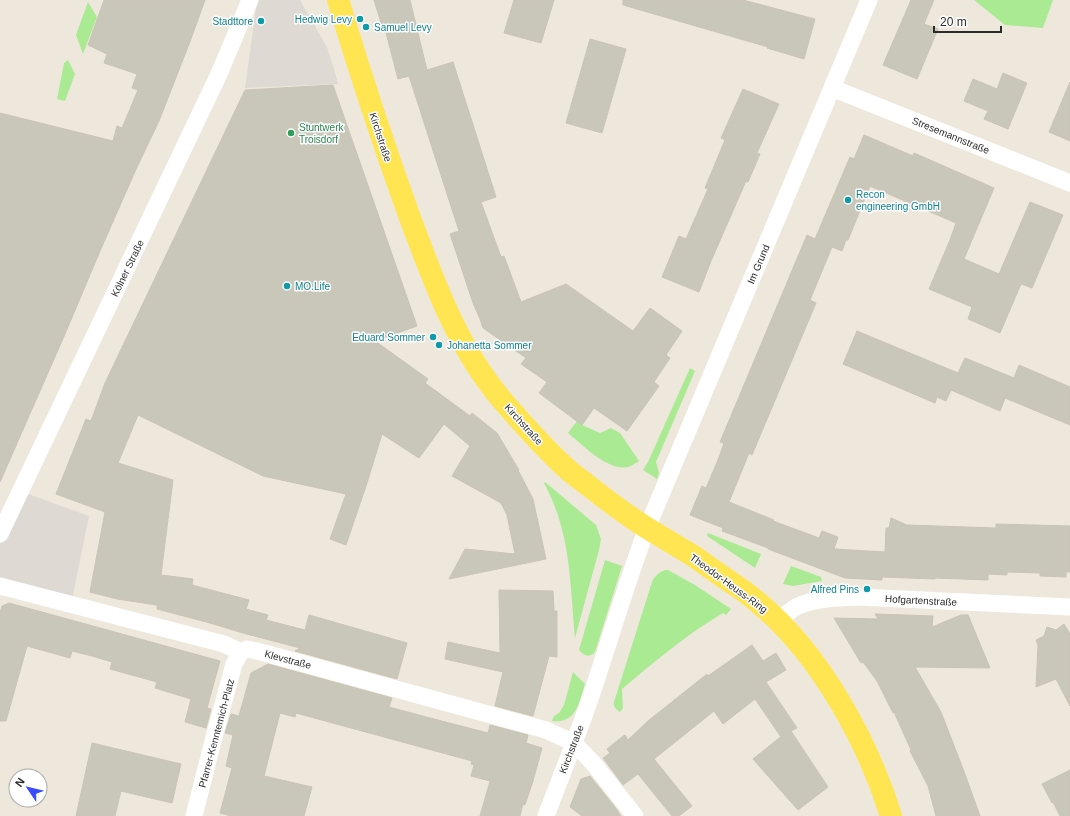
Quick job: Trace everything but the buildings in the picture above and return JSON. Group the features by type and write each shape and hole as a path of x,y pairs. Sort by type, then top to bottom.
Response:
{"main road":[{"name":"Kirchstraße","path":"338,0 394,175 433,279 464,346 500,397 529,430 565,467 615,506 647,528"},
{"name":"Theodor-Heuss-Ring","path":"647,528 696,558 761,604 797,641 827,682 844,711 869,758 884,793 891,816"}],"street":[{"name":"Kölner Straße","path":"0,534 219,74 250,0"},
{"name":"Im Grund","path":"647,528 869,0"},
{"name":"Stresemannstraße","path":"832,88 1070,183"},
{"name":"Kirchstraße","path":"546,816 592,695 647,528"},
{"name":"Klevstraße","path":"0,586 224,644 241,652 247,649 272,655 546,730 574,743"},
{"name":"Hofgartenstraße","path":"778,620 797,607 828,598 851,597 1070,607"},
{"name":"Pfarrer-Kenntemich-Platz","path":"194,816 232,672 241,652"},
{"path":"574,743 593,763 635,816"}],"green space":[{"path":"974,0 1053,0 1043,28 1005,25"},
{"path":"88,2 97,17 83,54 76,35"},
{"path":"68,60 75,74 65,101 57,99 64,63"},
{"path":"690,368 695,371 656,462 659,473 657,479 643,470"},
{"path":"577,421 582,425 600,433 611,428 620,433 639,461 629,467 620,467 612,465 596,456 568,433"},
{"path":"545,482 596,525 601,539 575,638 568,559 560,520 544,483"},
{"path":"708,533 761,554 755,568 707,536"},
{"path":"605,560 622,566 595,652 587,656 579,650"},
{"path":"791,566 821,577 822,581 793,586 783,584"},
{"path":"665,570 668,570 695,585 731,609 726,615 723,613 709,621 683,640 622,689 623,708 620,712 615,708 614,702 652,582 657,575"},
{"path":"573,672 585,684 579,704 572,715 567,719 552,721 554,716 559,713 564,705"}],"shaded area":[{"path":"257,0 300,0 327,47 338,84 245,88"},
{"path":"20,491 89,516 71,605 0,586 0,534"}],"place":[{"name":"Hedwig Levy","path":"360,19"},
{"name":"Stadttore","path":"261,21"},
{"name":"Samuel Levy","path":"366,27"},
{"name":"Stuntwerk Troisdorf","path":"291,133"},
{"name":"Recon engineering GmbH","path":"848,200"},
{"name":"MO.Life","path":"287,286"},
{"name":"Eduard Sommer","path":"433,337"},
{"name":"Johanetta Sommer","path":"439,345"},
{"name":"Alfred Pins","path":"867,589"}]}
